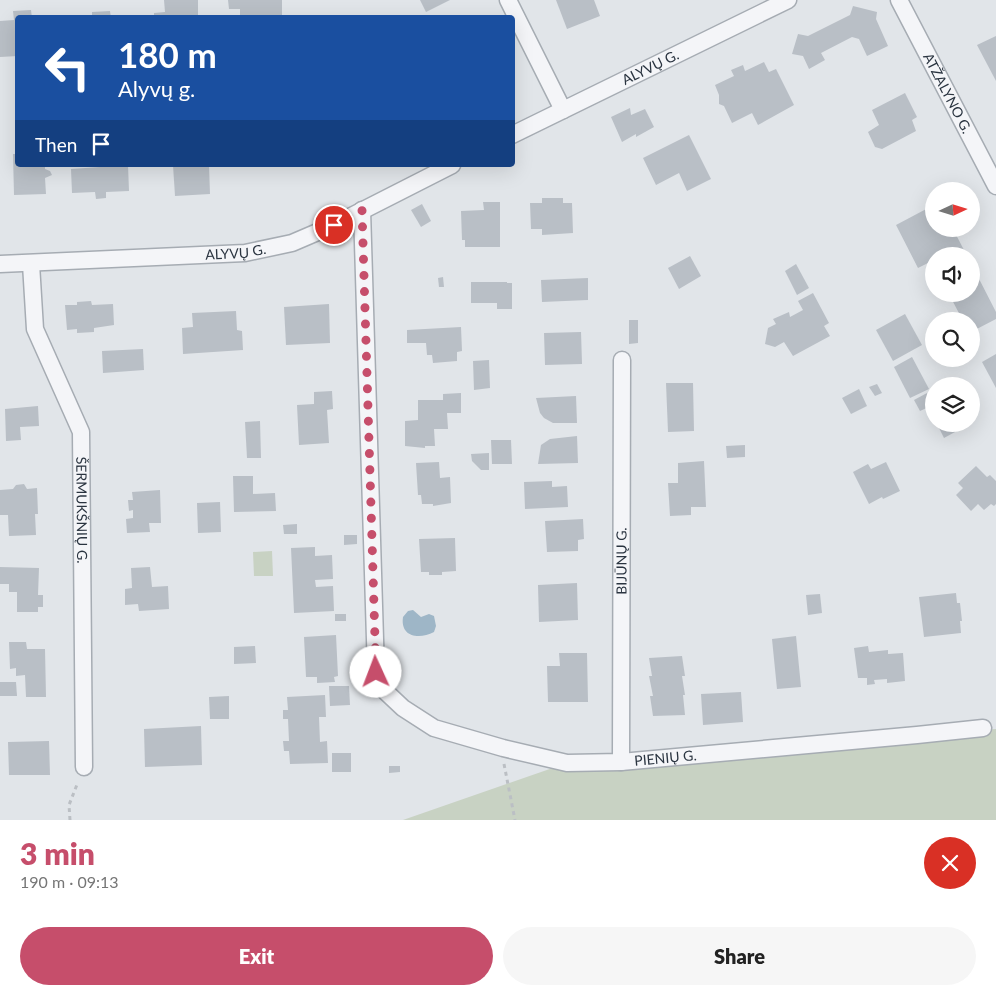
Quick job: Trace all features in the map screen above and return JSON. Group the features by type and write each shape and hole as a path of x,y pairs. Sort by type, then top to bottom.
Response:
{"street":[{"path":"508,0 563,110"},
{"name":"ALYVŲ G.","path":"515,134 788,0"},
{"name":"ATŽALYNO G.","path":"899,0 996,186"},
{"name":"ALYVŲ G.","path":"0,264 246,253 292,243 334,225 448,167"},
{"name":"PIENIŲ G.","path":"362,210 376,672 386,692 403,708 434,728 503,748 567,763 621,762 983,728"},
{"name":"ŠERMUKŠNIŲ G.","path":"31,264 35,329 81,432 84,767"},
{"name":"BIJŪNŲ G.","path":"621,762 622,360"}],"path":[{"path":"503,748 503,762 515,820"},
{"path":"70,820 69,805 84,767"}],"green space":[{"path":"272,551 273,576 254,576 253,552"},
{"path":"996,729 996,820 403,820 567,763"}],"water":[{"path":"413,610 421,617 429,614 434,616 436,626 434,632 417,636 408,633 404,629 403,617 408,611"}],"building":[{"path":"164,0 198,0 198,15 154,15 154,13 165,12"},
{"path":"228,0 282,0 282,15 240,15 240,9 229,9"},
{"path":"420,0 450,0 426,12"},
{"path":"556,0 594,0 600,16 567,29"},
{"path":"853,6 877,12 876,19 888,46 867,56 859,39 852,37 821,53 825,60 809,69 803,56 792,54 798,34 808,36 850,15"},
{"path":"31,10 32,15 15,15 15,56 0,57 0,21 14,20 13,11"},
{"path":"110,11 111,15 92,15 92,12"},
{"path":"996,36 996,81 977,45"},
{"path":"764,62 769,72 776,69 794,105 758,125 752,113 732,123 724,106 719,104 719,95 715,85 734,76 731,70 743,65 745,71"},
{"path":"905,93 917,117 912,120 916,131 882,149 875,147 868,132 879,125 872,110"},
{"path":"630,108 631,115 645,109 654,127 622,142 611,117"},
{"path":"689,135 711,179 687,191 679,173 656,185 643,158"},
{"path":"13,154 15,154 15,167 45,167 45,169 50,171 52,175 45,178 46,194 14,195"},
{"path":"128,167 129,191 106,192 106,198 96,199 95,192 72,193 71,169"},
{"path":"173,167 209,167 210,194 175,196"},
{"path":"542,198 563,198 563,203 572,203 573,233 542,235 542,229 531,229 530,203 542,203"},
{"path":"483,202 500,202 500,247 465,247 465,240 462,240 461,211 484,210"},
{"path":"422,204 431,221 421,227 411,210"},
{"path":"925,210 925,238 958,238 962,247 925,247 925,264 918,268 896,225"},
{"path":"690,256 701,276 679,289 668,268"},
{"path":"796,264 809,288 797,295 785,271"},
{"path":"443,277 444,287 439,287 438,278"},
{"path":"588,278 588,300 542,302 541,280"},
{"path":"980,281 996,312 996,319 980,327 980,312 958,312 953,302 980,302"},
{"path":"471,282 512,283 512,309 497,309 497,303 471,303"},
{"path":"813,293 829,323 824,326 830,336 793,356 784,342 775,347 765,344 768,328 776,324 773,319 789,312 790,317 803,310 798,301"},
{"path":"91,301 92,305 113,304 114,325 94,328 94,332 77,333 77,329 67,330 65,305 77,305 77,302"},
{"path":"329,304 330,343 286,345 284,307"},
{"path":"236,311 237,330 242,331 243,350 183,354 182,328 193,327 192,313"},
{"path":"905,314 922,345 893,361 876,330"},
{"path":"629,320 638,320 638,343 629,344"},
{"path":"461,327 462,351 457,352 457,361 433,363 432,355 427,355 426,343 407,343 407,330"},
{"path":"581,332 582,364 545,365 544,333"},
{"path":"143,349 144,370 103,373 102,351"},
{"path":"996,354 996,388 982,362"},
{"path":"912,357 925,381 925,391 910,398 894,367"},
{"path":"489,360 490,388 474,390 473,361"},
{"path":"666,383 693,383 694,431 668,432"},
{"path":"877,384 882,393 875,396 869,387"},
{"path":"859,389 867,406 851,414 842,398"},
{"path":"332,391 333,409 327,410 329,443 299,445 297,405 314,404 314,392"},
{"path":"461,393 461,413 447,413 448,429 434,429 435,446 425,446 425,448 405,446 405,421 418,420 418,400 443,400 443,394"},
{"path":"925,394 925,409 920,411 914,400"},
{"path":"576,396 577,423 553,423 544,418 540,413 536,398"},
{"path":"38,406 39,426 20,427 21,440 6,441 5,409"},
{"path":"260,421 261,458 247,458 245,422"},
{"path":"941,432 955,432 944,438"},
{"path":"577,436 578,463 538,464 541,445 550,439"},
{"path":"491,440 511,440 512,464 492,464"},
{"path":"745,445 745,457 727,458 726,446"},
{"path":"489,453 489,470 481,470 472,461 471,454"},
{"path":"704,461 706,507 691,507 691,515 670,516 668,483 678,483 678,463"},
{"path":"439,462 440,478 450,477 451,503 433,506 433,504 422,504 421,495 418,495 416,463"},
{"path":"886,462 900,491 869,504 853,472 868,464 871,469"},
{"path":"976,466 987,477 990,475 996,481 996,504 994,506 991,504 984,510 978,504 971,511 956,495 963,488 958,483"},
{"path":"233,476 253,476 253,494 275,493 276,511 234,512"},
{"path":"552,481 552,487 567,486 568,507 525,509 524,482"},
{"path":"24,484 27,489 37,488 38,514 35,514 36,535 9,536 8,515 0,515 0,490 13,489 16,485"},
{"path":"160,490 161,523 149,523 150,532 127,533 126,519 133,518 133,510 129,511 128,500 133,500 132,492"},
{"path":"220,502 221,532 198,533 197,503"},
{"path":"583,519 584,539 578,540 578,551 547,552 545,521"},
{"path":"297,524 297,534 284,534 283,525"},
{"path":"344,535 357,535 357,544 344,545"},
{"path":"455,538 456,571 442,572 442,575 429,575 429,572 421,572 419,539"},
{"path":"315,547 315,556 332,555 333,579 315,580 316,587 333,586 334,611 294,613 291,548"},
{"path":"0,567 39,568 38,595 43,595 43,607 38,607 38,612 17,612 17,592 9,592 9,584 0,584"},
{"path":"150,567 152,587 168,586 169,609 139,611 138,604 125,605 125,589 132,588 131,568"},
{"path":"577,583 578,620 539,622 538,585"},
{"path":"956,593 957,603 960,603 961,633 924,637 919,597"},
{"path":"820,594 822,613 808,615 806,595"},
{"path":"335,614 346,614 346,621 335,621"},
{"path":"336,635 338,676 334,677 335,682 317,683 317,677 306,677 304,637"},
{"path":"796,636 801,687 777,689 772,639"},
{"path":"9,642 26,642 27,649 45,649 46,697 26,697 25,675 16,676 16,668 10,669"},
{"path":"255,646 256,663 234,664 234,647"},
{"path":"868,646 869,652 888,650 888,654 903,653 905,681 887,683 887,679 874,680 875,684 867,685 867,678 858,678 854,648"},
{"path":"559,653 587,653 588,702 548,702 547,666 560,666"},
{"path":"682,656 685,676 682,676 685,695 683,695 685,715 653,716 650,696 653,696 649,676 652,676 649,658"},
{"path":"0,682 16,682 17,696 0,696"},
{"path":"329,686 349,686 350,705 330,706"},
{"path":"741,692 743,722 703,725 701,694"},
{"path":"325,695 326,717 319,717 320,742 327,741 328,763 290,764 289,751 284,751 283,741 289,741 288,719 283,719 283,710 288,710 287,697"},
{"path":"229,696 229,719 210,719 209,697"},
{"path":"201,726 202,765 145,767 144,729"},
{"path":"49,741 50,775 9,775 8,742"},
{"path":"332,753 351,753 351,772 332,772"},
{"path":"389,766 400,766 400,772 389,773"}],"route":[{"path":"334,225 362,210 376,672"}]}
